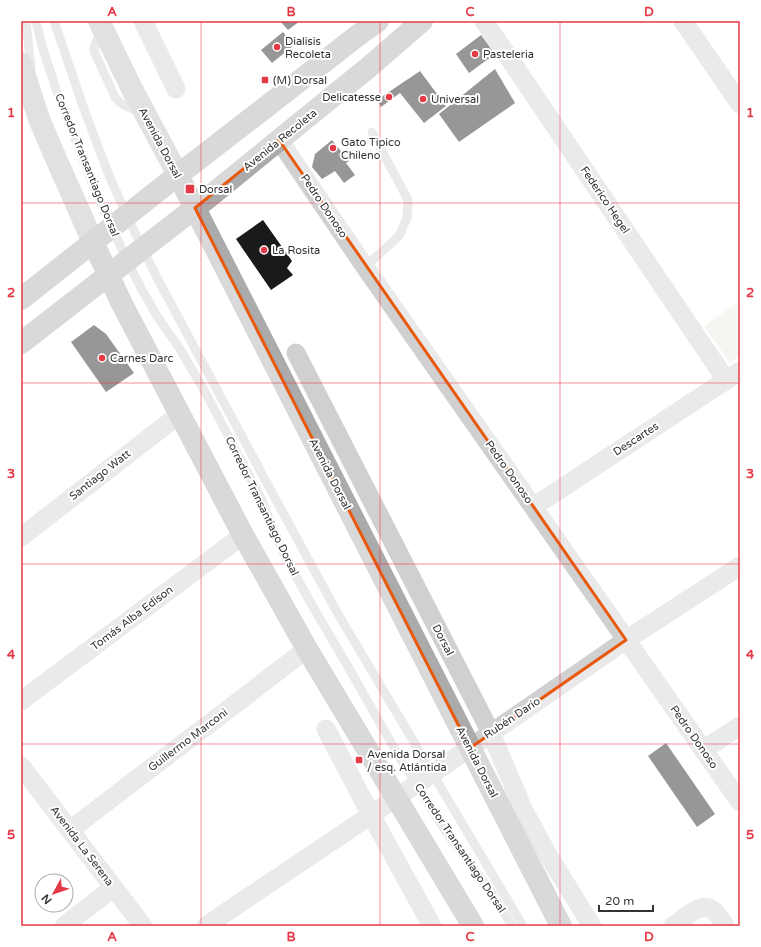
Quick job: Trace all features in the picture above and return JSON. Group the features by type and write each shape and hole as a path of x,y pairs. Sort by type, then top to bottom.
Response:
{"main road":[{"name":"Avenida Recoleta","path":"21,343 195,208 374,63 422,21"},
{"path":"21,299 119,221 376,22"},
{"name":"Avenida Dorsal","path":"101,24 145,114 195,208 557,920"},
{"path":"21,63 35,107 57,161 108,275 243,535 307,649 473,926"},
{"path":"279,140 275,129 275,118 284,93"}],"street":[{"path":"143,21 176,89"},
{"name":"Federico Hegel","path":"484,21 733,375"},
{"path":"683,21 740,104"},
{"name":"Pedro Donoso","path":"279,140 365,267 740,802"},
{"name":"Dorsal","path":"296,353 491,733 524,810 548,855 592,926"},
{"name":"Descartes","path":"533,507 733,375"},
{"name":"Santiago Watt","path":"21,536 180,414"},
{"name":"Tomás Alba Edison","path":"21,701 243,535"},
{"name":"Rubén Darío","path":"206,926 470,748 626,640 740,566"},
{"name":"Guillermo Marconi","path":"70,830 307,649"},
{"path":"703,750 740,726"},
{"path":"326,729 432,926"},
{"name":"Avenida La Serena","path":"23,774 70,830 143,926"},
{"path":"64,926 114,888"},
{"path":"673,926 694,911 707,907 715,912 724,926"}],"lane":[{"path":"26,21 35,107"},
{"name":"Corredor Transantiago Dorsal","path":"36,21 42,46 71,131 94,190 119,221 134,254 142,290 157,316 180,349 204,390 261,498 279,543 299,581 398,755 446,832 490,890 512,926"},
{"name":"Corredor Transantiago Dorsal","path":"54,21 84,109 110,178 119,221 134,254 248,449 331,601 523,926"},
{"path":"365,267 399,236 407,218 408,200 372,132"}],"highlighted area":[{"path":"279,140 626,640 470,748 195,208"}],"shaded area":[{"path":"740,301 740,356 730,363 704,326"}],"building":[{"path":"280,21 300,21 288,30"},
{"name":"Dialisis Recoleta","path":"283,32 294,45 272,63 261,50"},
{"name":"Pasteleria","path":"481,35 495,54 469,73 456,54"},
{"path":"495,69 515,103 459,142 439,114"},
{"name":"Universal","path":"420,71 446,106 424,123 400,93 381,107 377,100"},
{"path":"332,140 349,161 346,163 355,175 344,183 335,171 322,179 312,167 315,154"},
{"name":"La Rosita","path":"263,220 292,261 287,268 293,275 271,290 236,239"},
{"name":"Carnes Darc","path":"94,325 106,334 134,373 106,392 71,342"},
{"path":"666,743 715,814 697,827 648,756"}],"place":[{"name":"Dialisis Recoleta","path":"277,47"},
{"name":"Pasteleria","path":"475,54"},
{"name":"(M) Dorsal","path":"265,80"},
{"name":"Delicatesse","path":"389,97"},
{"name":"Universal","path":"423,99"},
{"name":"Gato Tipico Chileno","path":"333,148"},
{"name":"Dorsal","path":"190,189"},
{"name":"La Rosita","path":"264,250"},
{"name":"Carnes Darc","path":"102,358"},
{"name":"Avenida Dorsal / esq. Atlántida","path":"359,760"}]}
